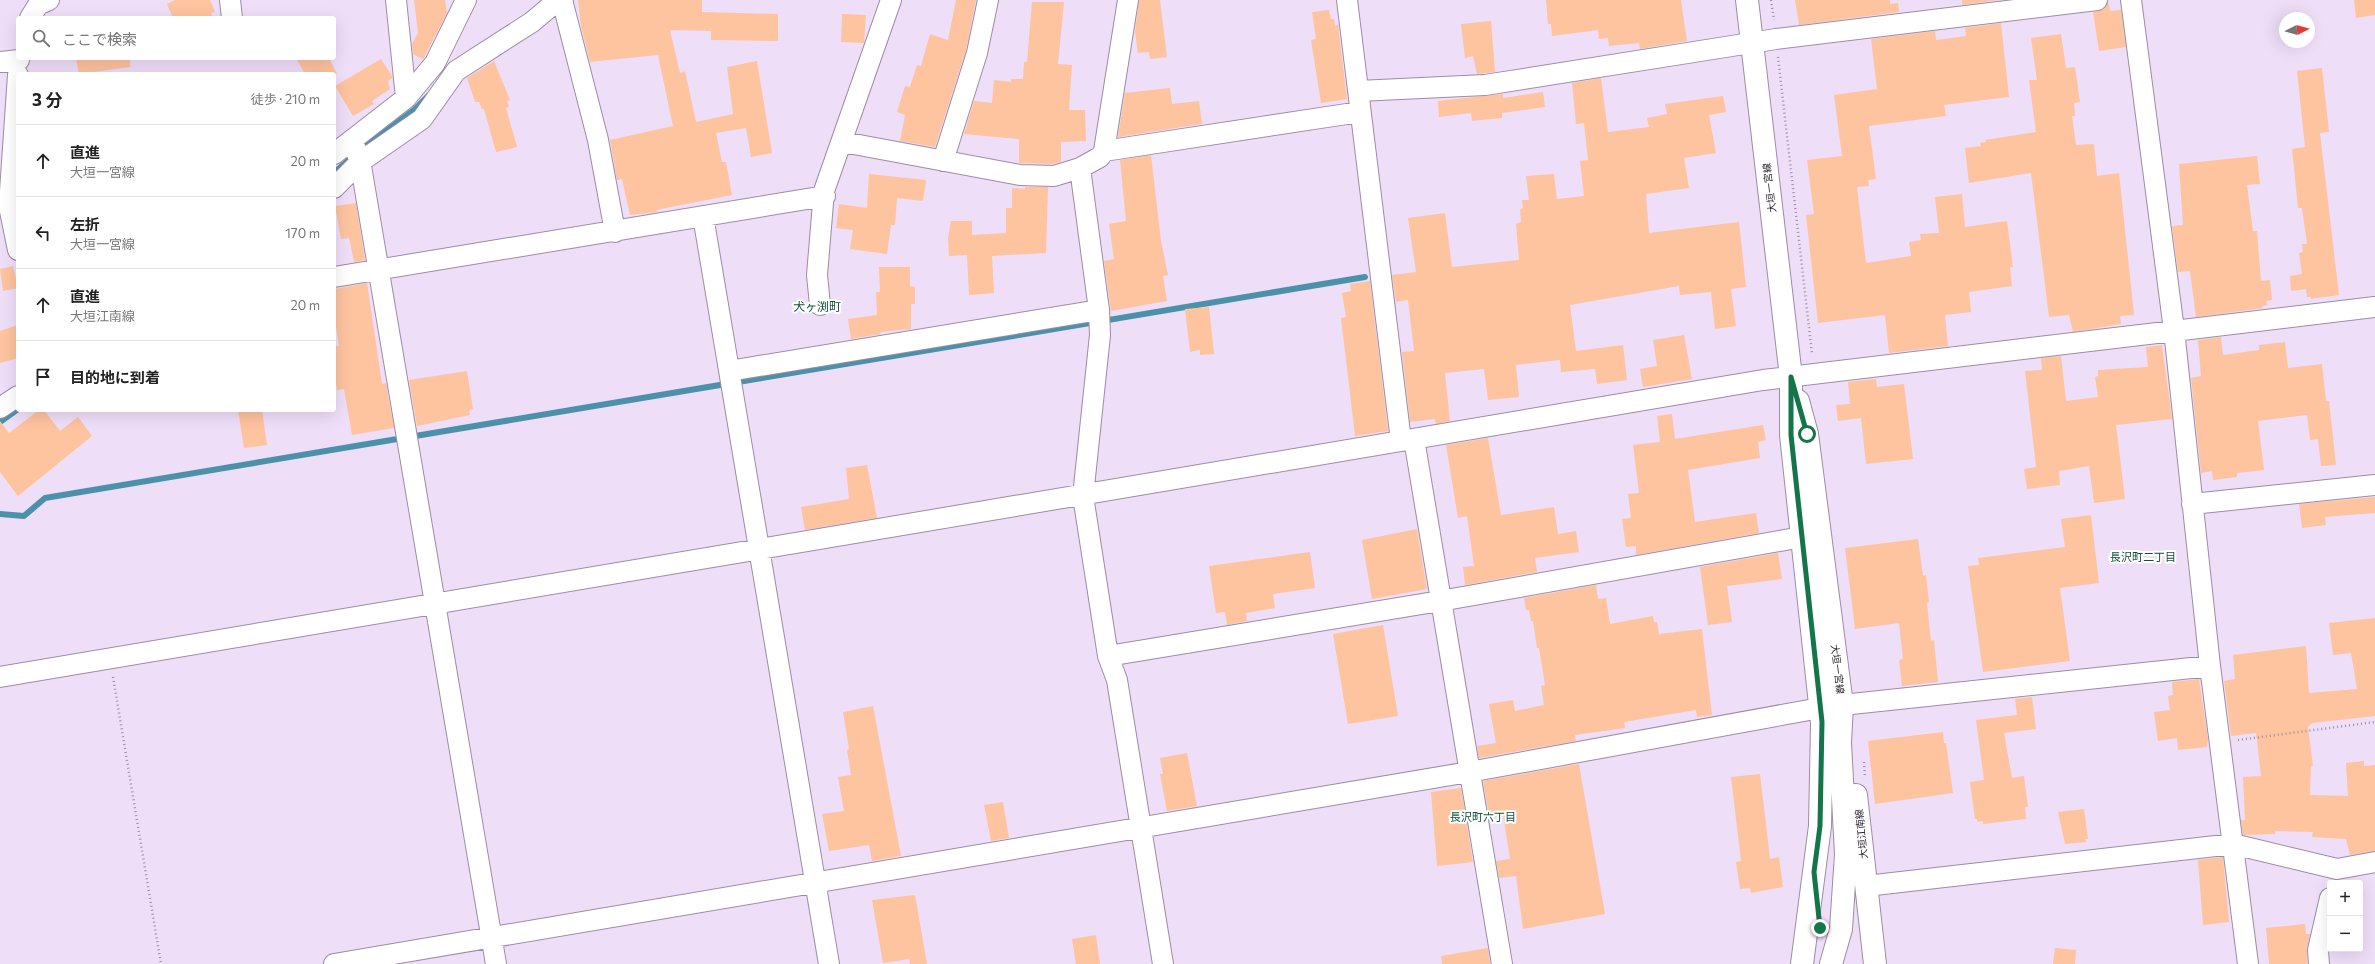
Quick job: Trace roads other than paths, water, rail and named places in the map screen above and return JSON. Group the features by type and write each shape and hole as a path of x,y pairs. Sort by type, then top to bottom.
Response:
{"main road":[{"name":"大垣一宮線","path":"1747,0 1791,377 1791,435 1822,722 1820,826 1802,964"},
{"name":"大垣一宮線","path":"1791,377 1807,434 1842,705 1840,743 1846,854 1841,929 1831,964"},
{"name":"大垣江南線","path":"1842,705 1851,744 1875,964"},
{"path":"1814,872 1820,928 1827,964"}],"street":[{"path":"31,16 38,4 49,0"},
{"path":"230,0 232,16"},
{"path":"396,0 406,98"},
{"path":"336,185 356,152 406,98 435,63 466,0"},
{"path":"820,305 817,275 825,196 824,191 843,142 891,0"},
{"path":"943,161 977,53 988,0"},
{"path":"843,142 1020,175 1054,176 1080,168 1100,157 1104,151 1128,0"},
{"path":"1347,0 1360,112 1407,440 1440,601 1502,964"},
{"path":"1358,91 1485,86 1752,43 2097,0"},
{"path":"2131,0 2174,330 2210,666 2248,964"},
{"path":"336,154 356,152 422,119 456,71 532,22 551,6 563,1 598,140 615,232"},
{"path":"15,66 8,206 16,241"},
{"path":"1104,151 1360,112"},
{"path":"356,152 496,964"},
{"path":"1080,168 1100,310 1100,335 1083,496 1108,656 1117,680 1163,964"},
{"path":"336,277 615,232 825,196"},
{"path":"703,216 829,964"},
{"path":"0,677 759,548 1083,496 1407,440 1791,377 2375,307"},
{"path":"729,371 1100,310"},
{"path":"0,408 16,397"},
{"path":"2192,504 2375,485"},
{"path":"1108,656 1440,601 1802,537"},
{"path":"1842,705 2210,666"},
{"path":"334,964 1469,772 1820,708"},
{"path":"1866,886 2233,844 2335,876 2375,862"},
{"path":"2319,964 2318,950 2327,911"}],"waterway":[{"path":"362,149 414,110 428,96"},
{"path":"336,171 350,159"},
{"path":"0,514 24,516 45,498 1365,277"},
{"path":"0,422 16,410"}],"district":[{"name":"犬ヶ渕町","path":"817,306"},
{"name":"長沢町二丁目","path":"2143,556"},
{"name":"長沢町六丁目","path":"1483,816"}]}
